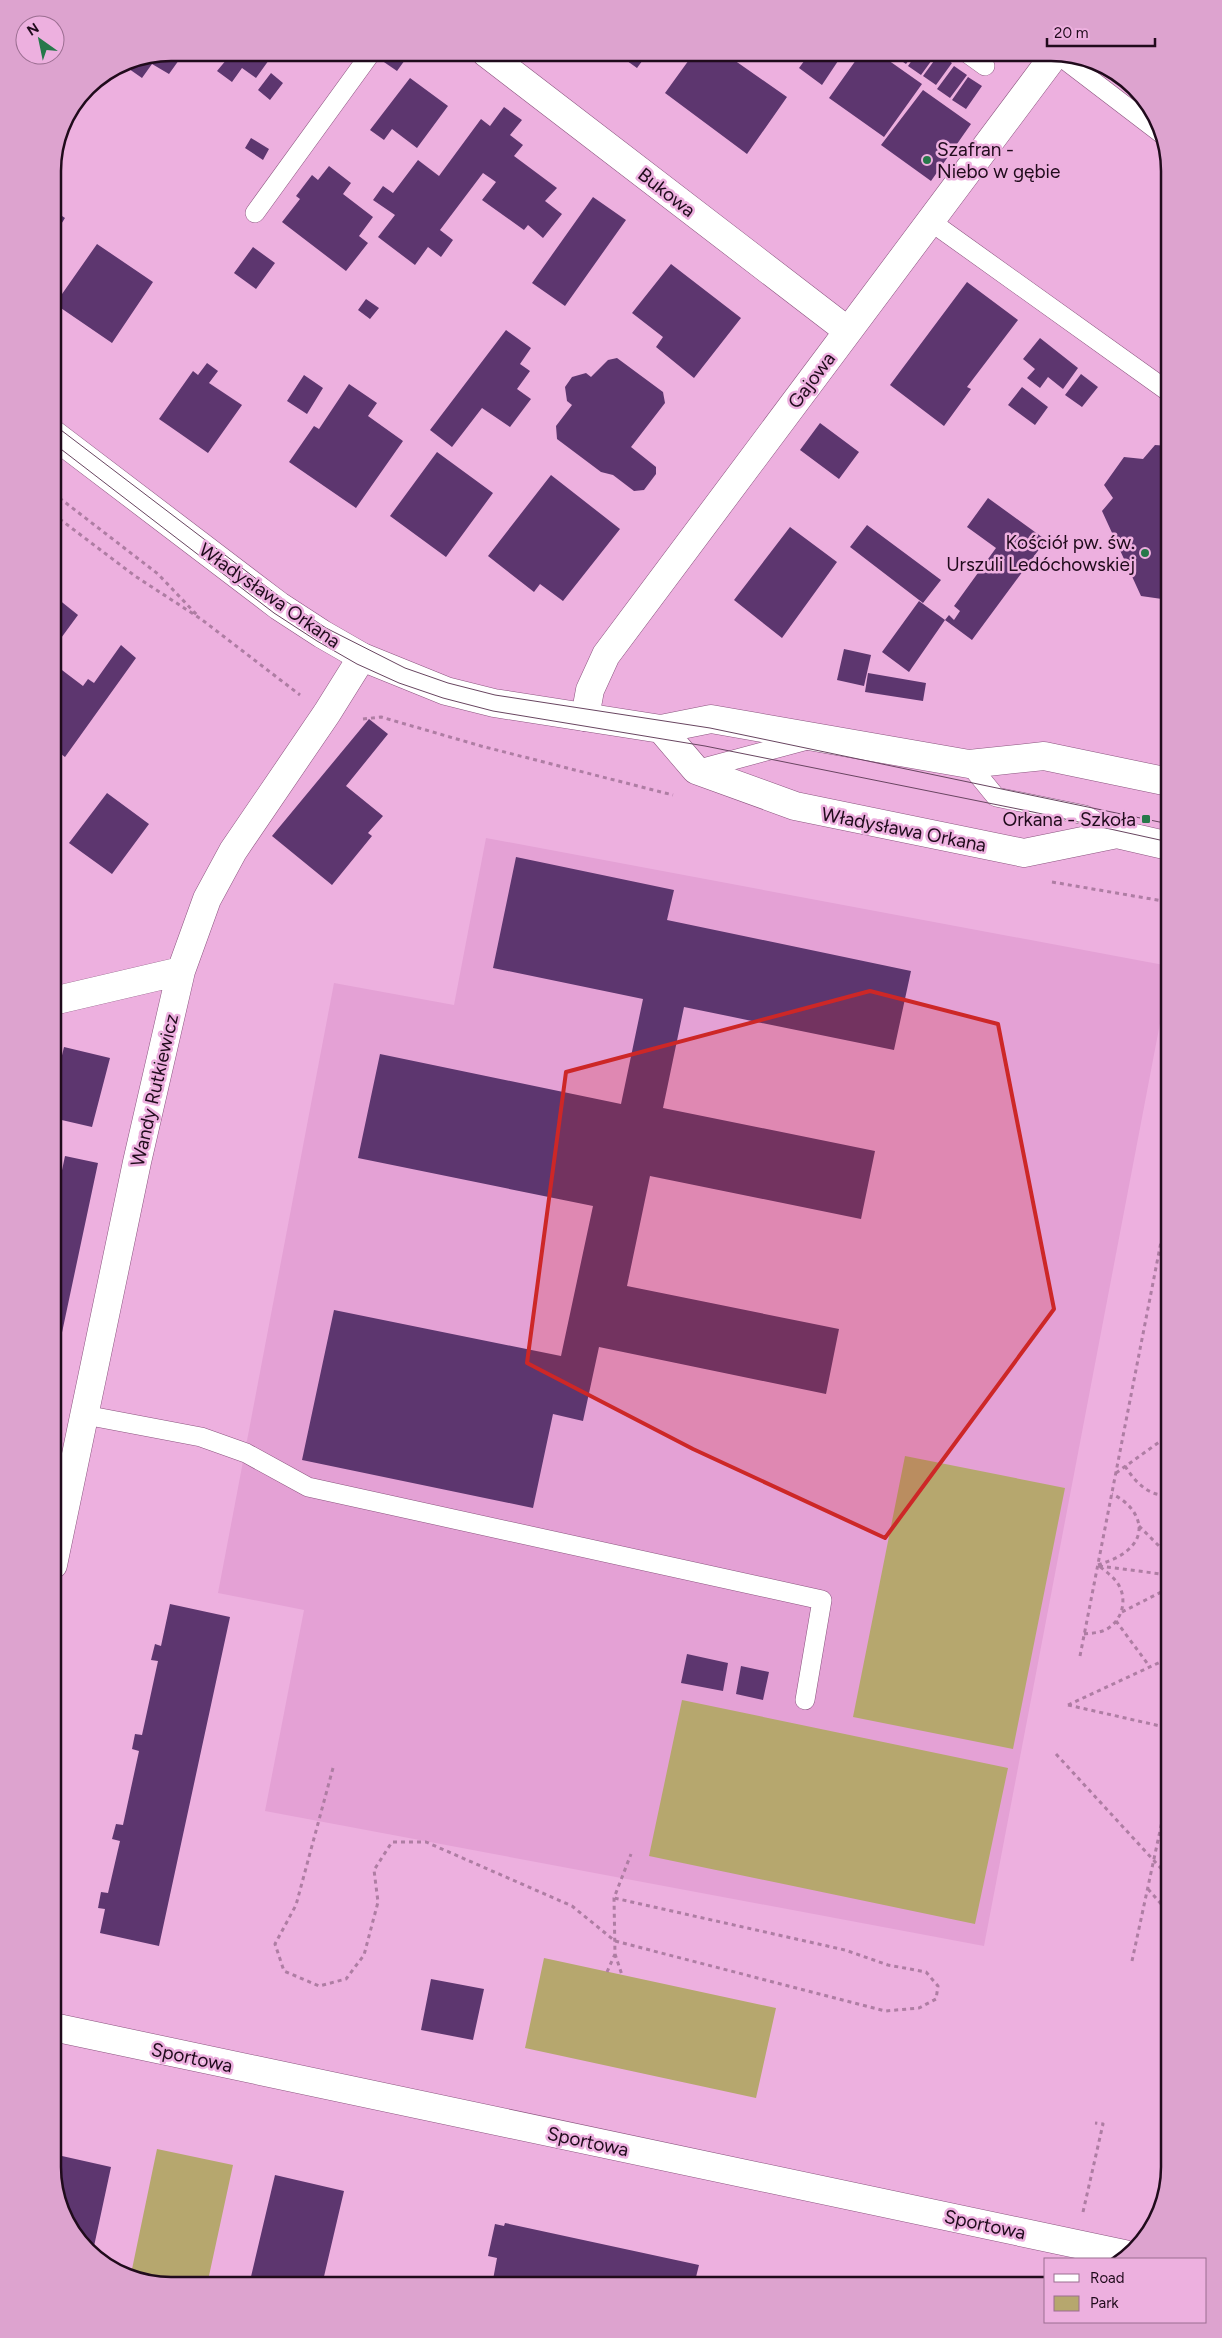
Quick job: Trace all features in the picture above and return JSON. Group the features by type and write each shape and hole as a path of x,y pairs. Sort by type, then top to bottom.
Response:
{"street":[{"name":"Bukowa","path":"496,61 848,331"},
{"name":"Gajowa","path":"586,717 590,690 606,655 1050,61"},
{"name":"Władysława Orkana","path":"61,440 279,606 362,657 446,690 494,703 661,729 711,719 969,764 1044,756 1161,780"},
{"name":"Wandy Rutkiewicz","path":"61,1528 138,1162 181,971 207,899 233,851 327,713 362,657"},
{"name":"Władysława Orkana","path":"661,729 696,770 795,806 1024,853 1117,834 1161,844"},
{"path":"61,999 181,971"},
{"name":"Sportowa","path":"61,2030 1119,2253"}],"lane":[{"path":"255,213 365,61"},
{"path":"978,61 985,66"},
{"path":"1068,62 1150,125"},
{"path":"930,221 1161,386"},
{"path":"696,770 818,738"},
{"path":"969,764 996,797 1085,815 1117,834"},
{"path":"85,1415 201,1437 246,1453 308,1487 822,1600 805,1700"}],"path":[{"path":"61,499 158,574 201,619"},
{"path":"61,520 135,576 201,619 304,698"},
{"path":"1080,1656 1161,1246"},
{"path":"1116,1473 1161,1441"},
{"path":"1125,1466 1135,1482 1148,1490 1161,1493"},
{"path":"1098,1566 1123,1554 1131,1547 1137,1537 1138,1526 1131,1506 1112,1494"},
{"path":"1138,1526 1161,1548"},
{"path":"1098,1566 1161,1574"},
{"path":"1084,1634 1097,1633 1108,1629 1116,1622 1122,1612 1123,1600 1121,1589 1115,1580 1098,1566"},
{"path":"1122,1612 1161,1592"},
{"path":"1116,1622 1150,1667"},
{"path":"1161,1662 1068,1705 1161,1726"},
{"path":"1056,1754 1161,1867"},
{"path":"333,1768 296,1905 275,1944 284,1971 319,1986 346,1979 364,1955 378,1902 374,1870 392,1842 426,1842 572,1906 615,1941 885,2011 919,2008 936,1999 938,1986 926,1972 888,1965 845,1950 614,1898"},
{"path":"1132,1961 1161,1828"},
{"path":"622,1975 615,1954 614,1898 631,1854"},
{"path":"1148,1888 1161,1902"},
{"path":"607,1972 615,1954"},
{"path":"1084,2212 1103,2124 1095,2123"}],"highlighted area":[{"path":"870,991 998,1024 1054,1309 885,1538 693,1449 527,1363 566,1072"}],"shaded area":[{"path":"486,838 1161,965 1161,1018 984,1946 265,1811 304,1610 218,1593 334,983 454,1005"}],"green space":[{"path":"905,1456 1065,1488 1013,1749 853,1717"},
{"path":"682,1700 1008,1768 975,1924 649,1856"},
{"path":"544,1958 776,2008 756,2098 525,2048"},
{"path":"157,2149 233,2165 209,2277 164,2277 132,2269"}],"building":[{"path":"178,61 169,74 152,64 142,78 130,70 150,63"},
{"path":"225,61 268,61 256,78 242,68 232,82 217,71"},
{"path":"382,61 404,61 397,71"},
{"path":"627,61 642,61 637,68"},
{"path":"688,61 735,61 787,97 747,154 665,93"},
{"path":"804,61 838,61 822,85 799,68"},
{"path":"855,61 889,61 922,84 884,137 829,98"},
{"path":"911,61 931,61 921,75 908,66"},
{"path":"934,61 949,61 952,63 936,85 923,76"},
{"path":"954,66 967,75 950,98 937,89"},
{"path":"271,73 283,83 270,100 258,90"},
{"path":"968,77 982,86 966,109 952,100"},
{"path":"410,78 448,106 417,148 392,129 384,140 370,130"},
{"path":"923,90 971,124 931,181 881,145"},
{"path":"504,107 522,120 510,135 523,145 514,156 557,188 545,201 562,214 543,238 528,225 524,230 482,200 496,182 483,173 440,230 453,240 441,257 428,247 415,265 378,237 395,215 373,200 383,186 393,193 418,160 439,176 481,119 490,126"},
{"path":"251,138 269,149 263,160 245,148"},
{"path":"329,166 351,183 343,194 373,217 359,236 368,243 346,271 282,222 300,199 296,196 312,175 318,180"},
{"path":"593,197 626,220 565,306 532,283"},
{"path":"61,215 65,218 61,224"},
{"path":"97,244 153,282 112,343 61,308 61,295"},
{"path":"253,247 275,263 256,289 234,273"},
{"path":"671,264 741,318 694,378 656,347 663,337 632,313"},
{"path":"967,282 1018,320 967,387 971,389 944,426 890,385"},
{"path":"366,299 379,308 370,319 358,310"},
{"path":"506,330 531,348 520,364 530,371 517,389 531,399 510,427 482,408 452,447 430,430"},
{"path":"1040,338 1078,368 1063,389 1048,377 1040,388 1027,378 1035,369 1023,359"},
{"path":"617,358 663,392 665,403 631,447 656,467 656,474 644,490 634,491 613,475 601,472 557,439 556,426 572,405 567,401 565,387 572,377 586,373 591,377 608,360"},
{"path":"207,363 218,371 209,383 242,405 208,453 159,419 193,371 198,375"},
{"path":"1081,374 1098,387 1082,407 1065,395"},
{"path":"304,375 323,388 307,414 287,401"},
{"path":"349,384 377,403 368,416 403,441 356,508 289,462 314,426 319,429"},
{"path":"1022,387 1048,407 1035,425 1008,405"},
{"path":"820,423 859,452 839,479 800,450"},
{"name":"Kościół pw. św. Urszuli Ledóchowskiej","path":"1155,445 1161,445 1161,599 1141,596 1102,511 1113,498 1104,485 1124,457 1143,459"},
{"path":"437,452 493,493 446,557 390,516"},
{"path":"551,475 620,529 563,601 540,584 534,592 488,556"},
{"path":"988,498 1046,540 972,640 945,620 949,615 954,620 960,611 954,606 996,548 967,527"},
{"path":"867,525 941,580 923,603 850,547"},
{"path":"790,527 837,562 782,638 734,600"},
{"path":"61,601 78,615 61,638"},
{"path":"919,601 945,620 909,672 882,652"},
{"path":"121,645 136,658 65,757 61,754 61,669 83,686 88,679 94,683"},
{"path":"844,649 871,655 864,686 837,680"},
{"path":"868,673 926,683 923,701 865,692"},
{"path":"369,719 388,734 346,786 383,816 368,833 372,836 332,885 272,836"},
{"path":"107,793 149,824 112,874 69,843"},
{"path":"516,857 674,890 667,920 911,971 894,1050 684,1007 663,1108 875,1151 861,1219 650,1176 627,1286 839,1329 826,1394 599,1347 583,1421 553,1414 533,1508 302,1460 334,1310 561,1356 593,1206 358,1158 380,1054 621,1104 643,999 493,968"},
{"path":"64,1047 110,1058 92,1127 61,1120 61,1060"},
{"path":"65,1156 98,1163 61,1337 61,1175"},
{"path":"170,1604 230,1617 159,1946 100,1933 105,1909 98,1908 101,1892 108,1893 120,1841 112,1839 116,1824 123,1825 139,1751 132,1749 135,1734 142,1735 158,1661 151,1660 155,1644 161,1646"},
{"path":"687,1654 728,1663 723,1691 681,1683"},
{"path":"741,1666 769,1672 763,1700 736,1694"},
{"path":"431,1979 484,1989 473,2040 421,2030"},
{"path":"61,2156 111,2167 94,2246 76,2222 67,2202 62,2181"},
{"path":"275,2175 344,2191 324,2277 251,2277"},
{"path":"505,2223 699,2265 696,2277 493,2277 497,2258 488,2256 495,2224 504,2226"}],"tram line":[{"path":"61,430 284,600 326,628 405,668 448,683 495,695 710,728 1161,822"},
{"path":"61,449 274,613 357,664 399,683 443,698 493,711 705,746 1033,812 1161,840"}],"place":[{"name":"Szafran - Niebo w gębie","path":"927,160"},
{"name":"Kościół pw. św. Urszuli Ledóchowskiej","path":"1145,553"},
{"name":"Orkana - Szkoła","path":"1146,819"}]}
